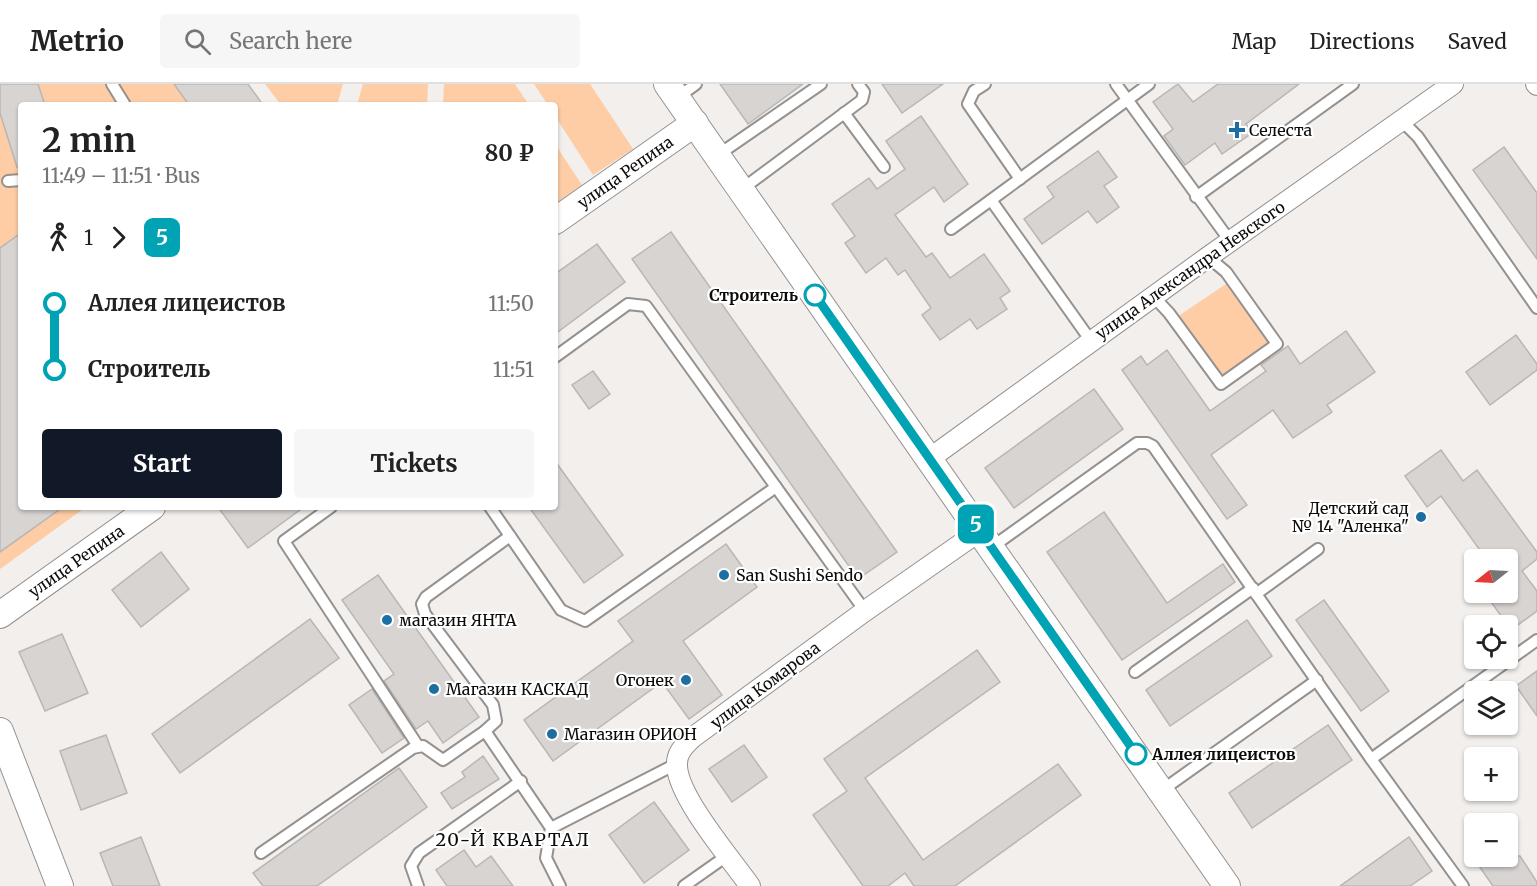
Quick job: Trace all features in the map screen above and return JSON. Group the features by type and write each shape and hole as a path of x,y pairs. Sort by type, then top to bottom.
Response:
{"street":[{"name":"улица Александра Невского","path":"929,459 1230,241 1453,84"},
{"path":"680,89 694,123 1227,886"},
{"name":"улица Репина","path":"558,220 694,123"},
{"name":"улица Репина","path":"0,615 149,510"},
{"name":"улица Комарова","path":"676,764 680,751 693,738 865,611 986,538"},
{"path":"0,731 60,886"},
{"path":"676,764 685,792 750,886"}],"lane":[{"path":"112,84 123,102"},
{"path":"718,155 821,84"},
{"path":"742,189 865,96 858,84"},
{"path":"985,84 970,97 968,104 970,112 1020,179"},
{"path":"1116,84 1230,241"},
{"path":"951,230 1149,84"},
{"path":"1196,197 1353,84"},
{"path":"844,113 884,168"},
{"path":"1401,120 1418,137 1537,308"},
{"path":"8,181 18,180"},
{"path":"991,200 1091,341"},
{"path":"1153,297 1169,313 1221,384 1277,344 1226,272 1208,257"},
{"path":"558,355 628,304 646,306 865,611"},
{"path":"986,538 1137,443 1147,442 1153,446 1459,885"},
{"path":"492,510 561,610 585,621 776,487"},
{"path":"327,510 284,541 418,746"},
{"path":"261,853 418,746 423,746 443,760 496,721 493,705 425,614 422,604 426,597 510,536"},
{"path":"1134,672 1318,549"},
{"path":"1371,759 1537,640"},
{"path":"1161,790 1317,680"},
{"path":"484,731 521,781 551,828 546,858 560,886"},
{"path":"551,828 676,764"},
{"path":"418,886 411,866 419,853 521,781"},
{"path":"684,886 728,855"}],"shaded area":[{"path":"0,84 174,84 187,102 18,102 18,510 82,510 0,569"},
{"path":"265,84 343,84 338,102 279,102"},
{"path":"363,84 428,84 427,102 358,102"},
{"path":"444,84 515,84 527,102 443,102"},
{"path":"534,84 590,84 633,149 593,175 558,121 558,102 546,102"},
{"path":"558,149 582,185 558,202"},
{"path":"1232,280 1277,344 1221,384 1174,319"}],"building":[{"path":"0,84 38,84 44,102 18,102 18,167 17,167 0,113"},
{"path":"174,84 248,84 261,102 187,102"},
{"path":"720,84 803,84 748,124"},
{"path":"882,84 943,84 902,113"},
{"path":"1178,84 1193,102 1218,84 1299,84 1246,124 1252,133 1222,154 1215,143 1185,165 1164,136 1173,129 1153,102"},
{"path":"921,116 968,184 944,202 934,187 895,215 926,257 932,253 950,278 984,254 1010,291 1000,298 1007,309 977,329 970,319 940,340 922,315 931,308 905,270 898,275 886,258 866,273 845,243 855,236 832,204 869,178 877,189 905,169 886,141"},
{"path":"1504,147 1537,193 1537,259 1473,170"},
{"path":"1098,151 1117,177 1104,186 1119,207 1097,223 1088,211 1042,244 1024,219 1054,197 1047,187"},
{"path":"671,232 897,552 858,579 632,259"},
{"path":"18,235 18,510 59,510 0,552 0,248"},
{"path":"597,244 625,282 558,332 558,272"},
{"path":"1346,331 1375,372 1327,405 1332,412 1293,438 1273,410 1211,455 1247,505 1227,519 1122,370 1141,356 1147,365 1167,350 1210,411 1266,371 1261,365 1288,346 1300,364"},
{"path":"1516,335 1537,364 1537,370 1490,405 1466,372"},
{"path":"593,371 610,394 589,409 572,385"},
{"path":"1094,389 1123,429 1014,508 985,468"},
{"path":"1441,450 1463,481 1477,470 1537,552 1537,559 1522,571 1537,591 1537,611 1518,625 1518,615 1500,615 1492,603 1518,603 1518,549 1479,549 1441,496 1427,507 1405,476"},
{"path":"558,465 623,555 584,583 531,510 558,510"},
{"path":"220,510 300,510 248,548"},
{"path":"1104,512 1167,603 1223,564 1235,582 1122,660 1047,552"},
{"path":"726,544 757,587 683,641 722,695 689,719 662,682 553,761 524,720 633,641 618,621"},
{"path":"161,552 189,589 141,627 112,590"},
{"path":"378,575 479,717 443,743 428,721 416,729 384,681 394,674 342,600"},
{"path":"1324,600 1389,691 1361,711 1296,620"},
{"path":"310,619 339,658 180,773 152,734"},
{"path":"1247,620 1272,656 1170,726 1146,690"},
{"path":"62,634 88,693 45,711 19,652"},
{"path":"977,650 1000,682 865,778 923,860 1058,764 1081,795 955,886 914,886 905,873 888,886 863,886 813,815 847,791 824,759"},
{"path":"1537,671 1537,716 1518,689 1518,685"},
{"path":"372,689 404,738 382,753 349,705"},
{"path":"1328,725 1352,760 1252,828 1229,793"},
{"path":"106,735 127,793 81,810 60,751"},
{"path":"744,745 767,777 732,802 709,769"},
{"path":"483,756 499,779 452,809 441,793 465,777 462,772"},
{"path":"399,768 427,807 317,886 263,886 253,873"},
{"path":"654,802 689,850 644,883 609,835"},
{"path":"141,837 160,886 113,886 100,853"},
{"path":"1409,837 1432,871 1410,886 1340,886"},
{"path":"464,850 476,867 491,856 513,886 447,886 436,870"},
{"path":"1518,856 1537,882 1537,886 1493,886 1480,867 1518,867"}],"bus line":[{"name":"5","path":"815,295 1136,754"}],"place":[{"name":"Селеста","path":"1237,130"},
{"name":"Строитель","path":"815,295"},
{"name":"Детский сад № 14 \"Аленка\"","path":"1421,517"},
{"name":"San Sushi Sendo","path":"724,575"},
{"name":"магазин ЯНТА","path":"387,620"},
{"name":"Огонек","path":"686,680"},
{"name":"Магазин КАСКАД","path":"434,689"},
{"name":"Магазин ОРИОН","path":"552,734"},
{"name":"Аллея лицеистов","path":"1136,754"}],"district":[{"name":"20-Й КВАРТАЛ","path":"513,839"}]}
